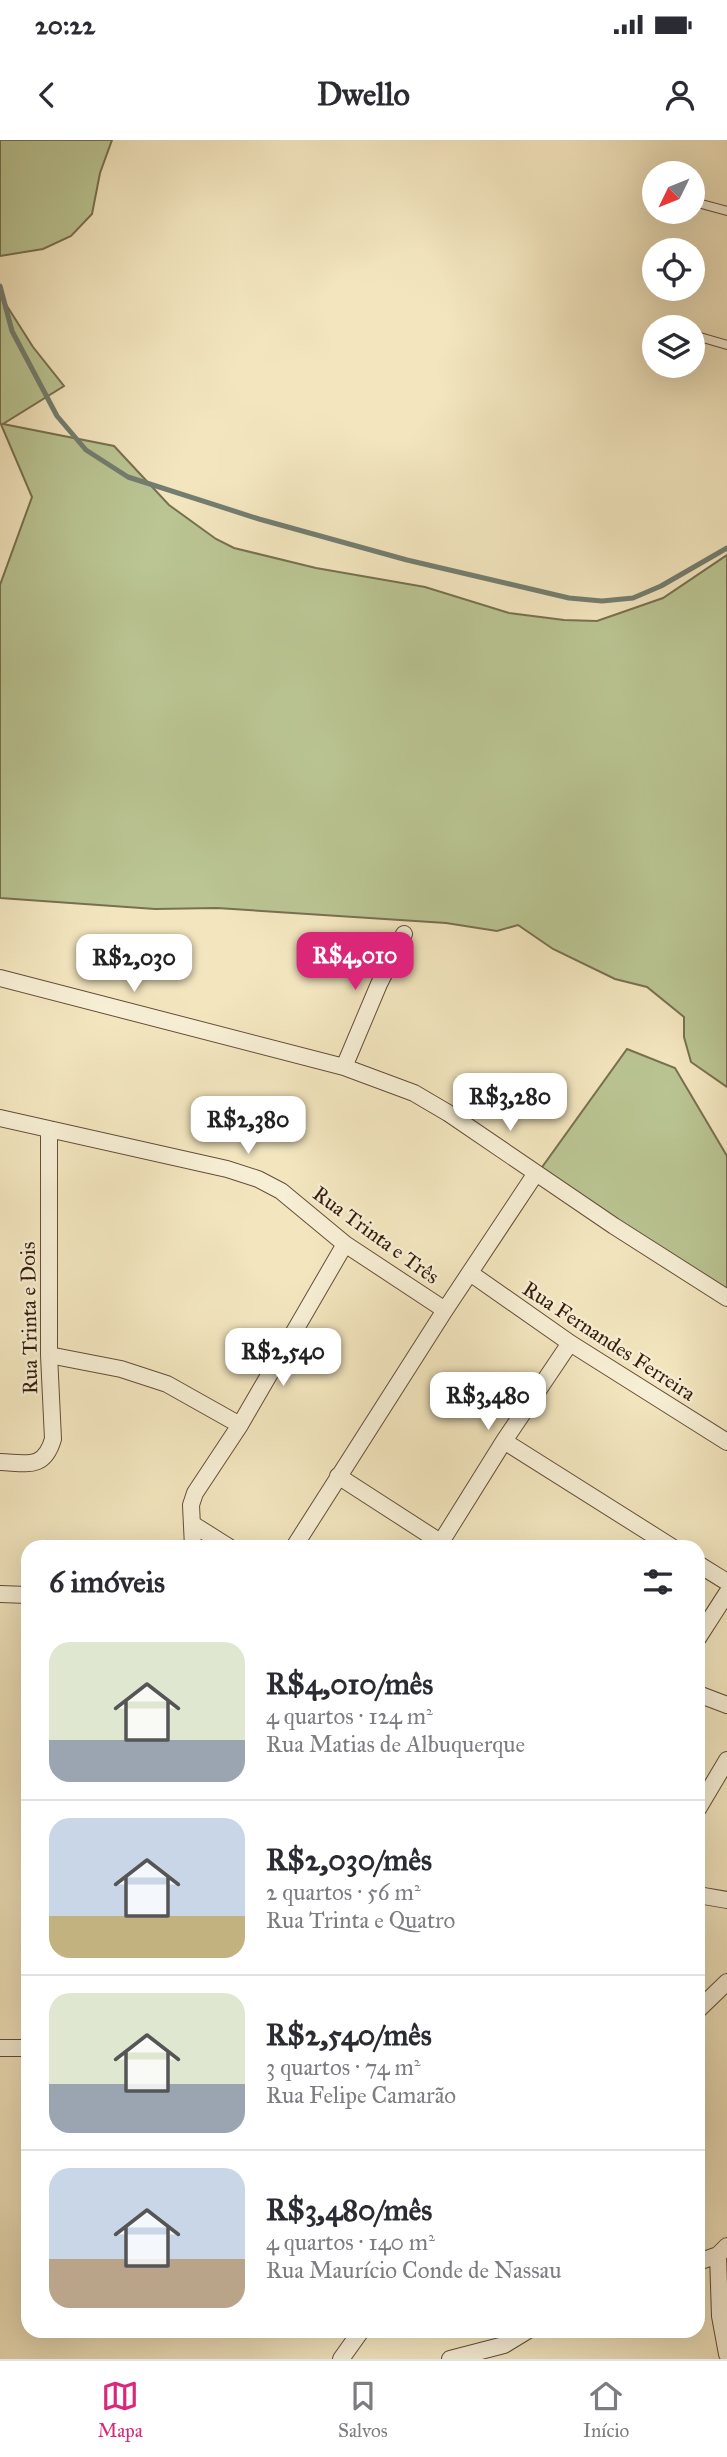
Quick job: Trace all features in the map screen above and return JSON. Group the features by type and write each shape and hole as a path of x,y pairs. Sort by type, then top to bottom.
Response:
{"street":[{"path":"344,1067 404,934"},
{"path":"0,978 344,1067 414,1093 727,1298"},
{"name":"Rua Trinta e Três","path":"0,1118 227,1169 258,1179 281,1191 345,1244 444,1310"},
{"name":"Rua Trinta e Dois","path":"0,1462 34,1463 44,1460 53,1439 49,1355 49,1129"},
{"path":"298,1540 444,1310 536,1173"},
{"path":"193,1540 191,1505 195,1493 240,1425 345,1244"},
{"name":"Rua Fernandes Ferreira","path":"470,1273 569,1343 727,1442"},
{"path":"448,1540 504,1441 569,1343"},
{"path":"49,1355 97,1363 167,1384 240,1425"},
{"path":"504,1441 661,1540"},
{"path":"338,1476 437,1540"},
{"path":"194,1525 218,1540"},
{"path":"705,1568 727,1582"},
{"path":"705,1632 719,1619 727,1593"},
{"path":"0,1594 21,1595"},
{"path":"705,1697 727,1705"},
{"path":"705,1797 727,1760"},
{"path":"705,1896 727,1900"},
{"path":"705,2003 727,1982"},
{"path":"0,2048 21,2048"},
{"path":"705,2259 723,2251 720,2316 727,2353"},
{"path":"341,2359 356,2338"},
{"path":"450,2359 509,2352 521,2338"}],"lane":[{"path":"705,205 727,211"},
{"path":"705,339 727,345"}],"green space":[{"path":"0,140 112,140 100,173 92,214 71,236 43,249 0,256"},
{"path":"0,295 33,347 64,386 3,424 114,446 169,505 216,539 234,548 316,568 425,587 509,613 597,621 663,598 727,555 727,1087 691,1062 684,1037 684,1017 647,987 615,979 553,949 518,925 497,931 446,923 217,908 155,909 0,898 0,585 32,497 0,422"},
{"path":"627,1049 675,1068 727,1156 727,1302 535,1177"}],"waterway":[{"path":"0,286 12,331 57,416 86,450 128,477 259,519 407,560 569,598 602,601 633,598 661,586 727,548"}]}
